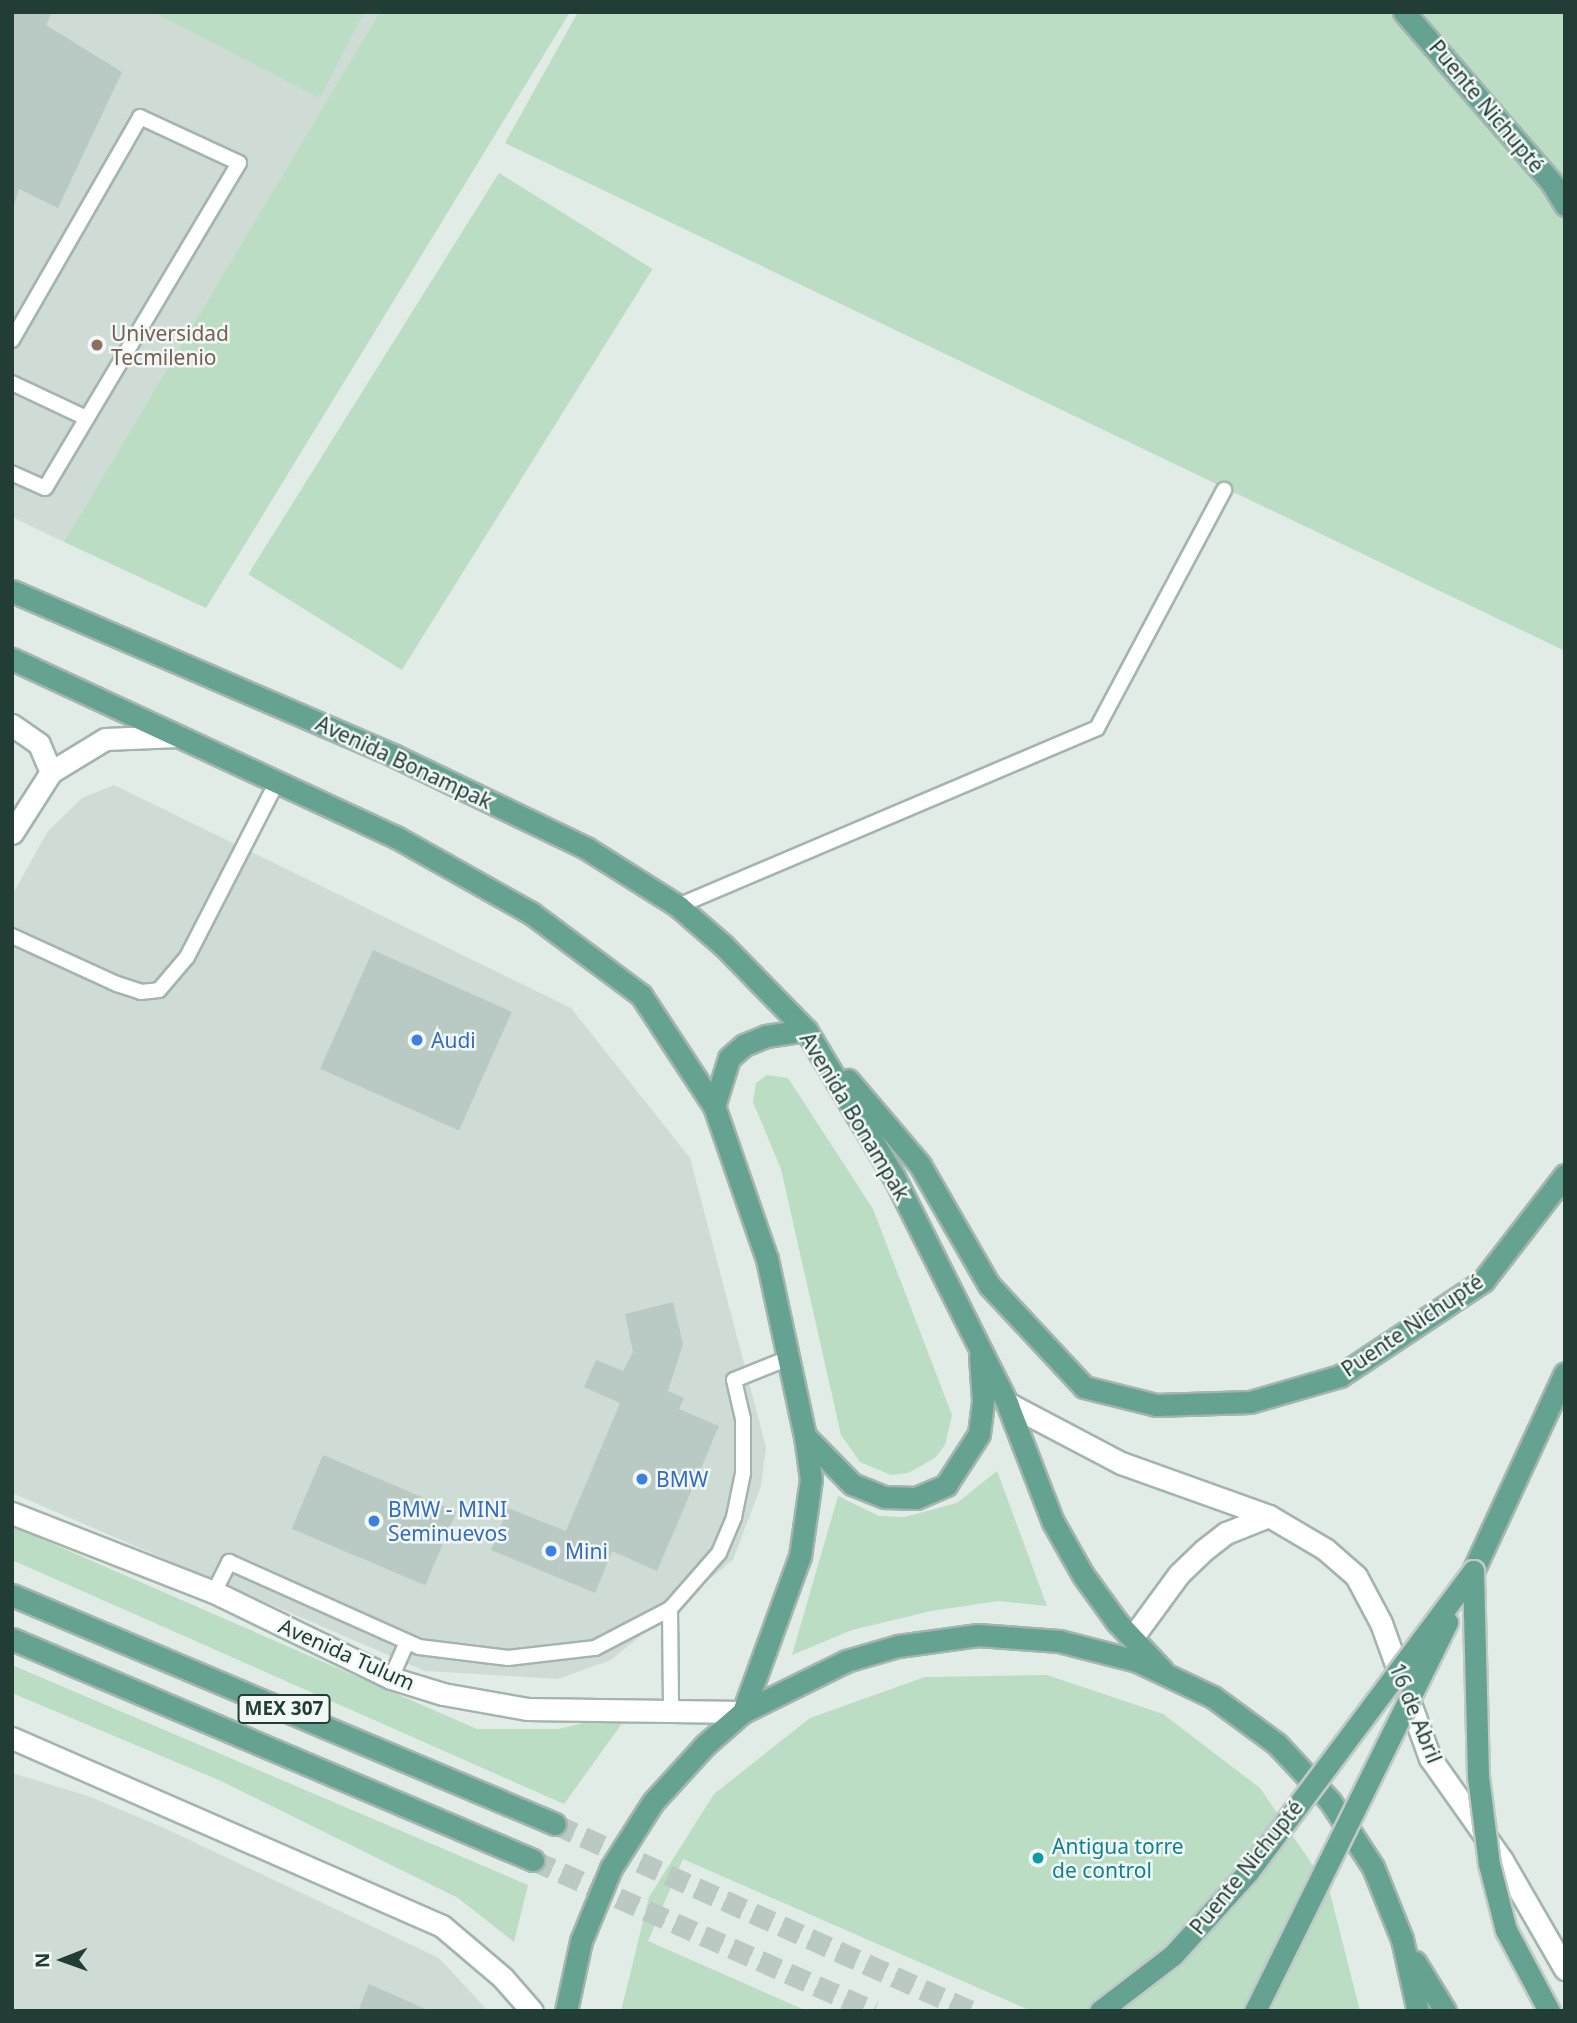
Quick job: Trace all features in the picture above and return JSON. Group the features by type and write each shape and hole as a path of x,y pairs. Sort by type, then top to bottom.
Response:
{"main road":[{"name":"Puente Nichupté","path":"1404,12 1552,183 1565,205"},
{"name":"Avenida Bonampak","path":"12,591 395,756 586,848 678,906 724,946 806,1030 894,1177 979,1346 1007,1403 1053,1522 1083,1575 1132,1638 1162,1671"},
{"path":"12,659 396,837 542,922 640,995 714,1106 767,1259 791,1357 805,1436 811,1479 800,1556 743,1712"},
{"name":"Puente Nichupté","path":"806,1030 920,1165 989,1285 1084,1387 1156,1405 1250,1402 1340,1376 1483,1281 1565,1175"},
{"path":"714,1106 729,1058 744,1045 766,1036 806,1030"},
{"path":"805,1436 852,1484 885,1497 916,1498 947,1485 979,1434 983,1400 979,1346"},
{"name":"Puente Nichupté","path":"1255,2011 1473,1571 1565,1373"},
{"name":"Puente Nichupté","path":"1100,2011 1173,1955 1248,1872 1473,1571"},
{"name":"Puente Nichupté","path":"1473,1571 1478,1776 1489,1864 1506,1930 1549,2011"},
{"name":"MEX 307","path":"12,1595 555,1824"},
{"path":"566,2011 590,1916 624,1845 670,1781 743,1712 846,1661 898,1646 951,1637 1005,1635 1059,1641 1162,1671 1256,1727 1314,1781 1360,1844 1384,1890 1402,1939 1418,2011"},
{"name":"MEX 307","path":"12,1639 533,1860"},
{"path":"1402,1939 1445,2011"}],"street":[{"path":"12,725 38,744 51,772"},
{"path":"12,832 51,772 105,739 178,736"},
{"name":"16 de Abril","path":"1007,1403 1121,1463 1269,1516 1325,1549 1356,1576 1381,1623 1430,1758 1502,1860 1565,1969"},
{"name":"Avenida Tulum","path":"12,1513 214,1592 391,1678 443,1694 527,1709 743,1712"},
{"path":"1132,1638 1179,1574 1203,1550 1226,1533 1269,1516"},
{"path":"12,1738 442,1926 503,1978 532,2011"}],"lane":[{"path":"12,340 140,117 239,163 84,417 45,488 12,473"},
{"path":"12,383 84,417"},
{"path":"678,906 1097,728 1224,490"},
{"path":"12,936 117,984 141,992 159,990 187,957 277,782"},
{"path":"214,1592 229,1562 407,1642 455,1653 508,1658 594,1648 670,1609 719,1553 734,1517 743,1473 743,1419 734,1380 791,1357"},
{"path":"670,1609 671,1711"},
{"path":"391,1678 407,1642"}],"shaded area":[{"name":"Universidad Tecmilenio","path":"12,12 381,12 64,542 12,517"},
{"path":"114,785 571,1008 690,1158 766,1447 761,1486 733,1560 611,1660 558,1679 425,1671 12,1493 12,895 48,831 82,798"},
{"path":"12,1773 88,1796 162,1827 439,1958 488,2011 12,2011"}],"green space":[{"path":"153,12 364,12 320,98"},
{"path":"380,12 570,12 206,608 64,542"},
{"path":"578,12 1565,12 1565,651 505,143"},
{"path":"499,173 652,269 402,670 248,574"},
{"path":"767,1075 788,1078 873,1209 952,1415 945,1445 935,1458 908,1473 891,1475 860,1462 841,1435 781,1169 753,1102 756,1083"},
{"path":"997,1471 1047,1606 998,1601 931,1611 852,1630 792,1655 838,1496 879,1516 905,1517 957,1503"},
{"path":"12,1526 477,1729 559,1729 631,1711 564,1804 12,1560"},
{"path":"12,1665 528,1885 514,1942 458,1898 221,1781 12,1693"},
{"name":"Antigua torre de control","path":"1047,1675 1163,1714 1260,1788 1329,1889 1360,2011 1031,2011 683,1859 648,1941 807,2011 621,2011 649,1897 714,1794 810,1718 925,1677"}],"building":[{"path":"12,12 52,12 46,25 122,72 58,208 19,189 12,211"},
{"name":"Audi","path":"373,950 512,1012 459,1131 320,1069"},
{"name":"BMW","path":"673,1302 683,1344 668,1391 684,1398 679,1409 719,1426 657,1571 612,1551 595,1593 491,1550 508,1508 566,1531 620,1403 584,1387 596,1360 623,1371 633,1352 625,1314"},
{"name":"BMW - MINI Seminuevos","path":"323,1455 456,1512 425,1585 292,1529"},
{"path":"369,1984 430,2011 358,2011"}],"tunnel":[{"path":"555,1824 971,2011"},
{"path":"533,1860 874,2011"}],"place":[{"name":"Universidad Tecmilenio","path":"97,345"},
{"name":"Audi","path":"417,1040"},
{"name":"BMW","path":"642,1479"},
{"name":"BMW - MINI Seminuevos","path":"374,1521"},
{"name":"Mini","path":"551,1551"},
{"name":"Antigua torre de control","path":"1038,1858"}]}
